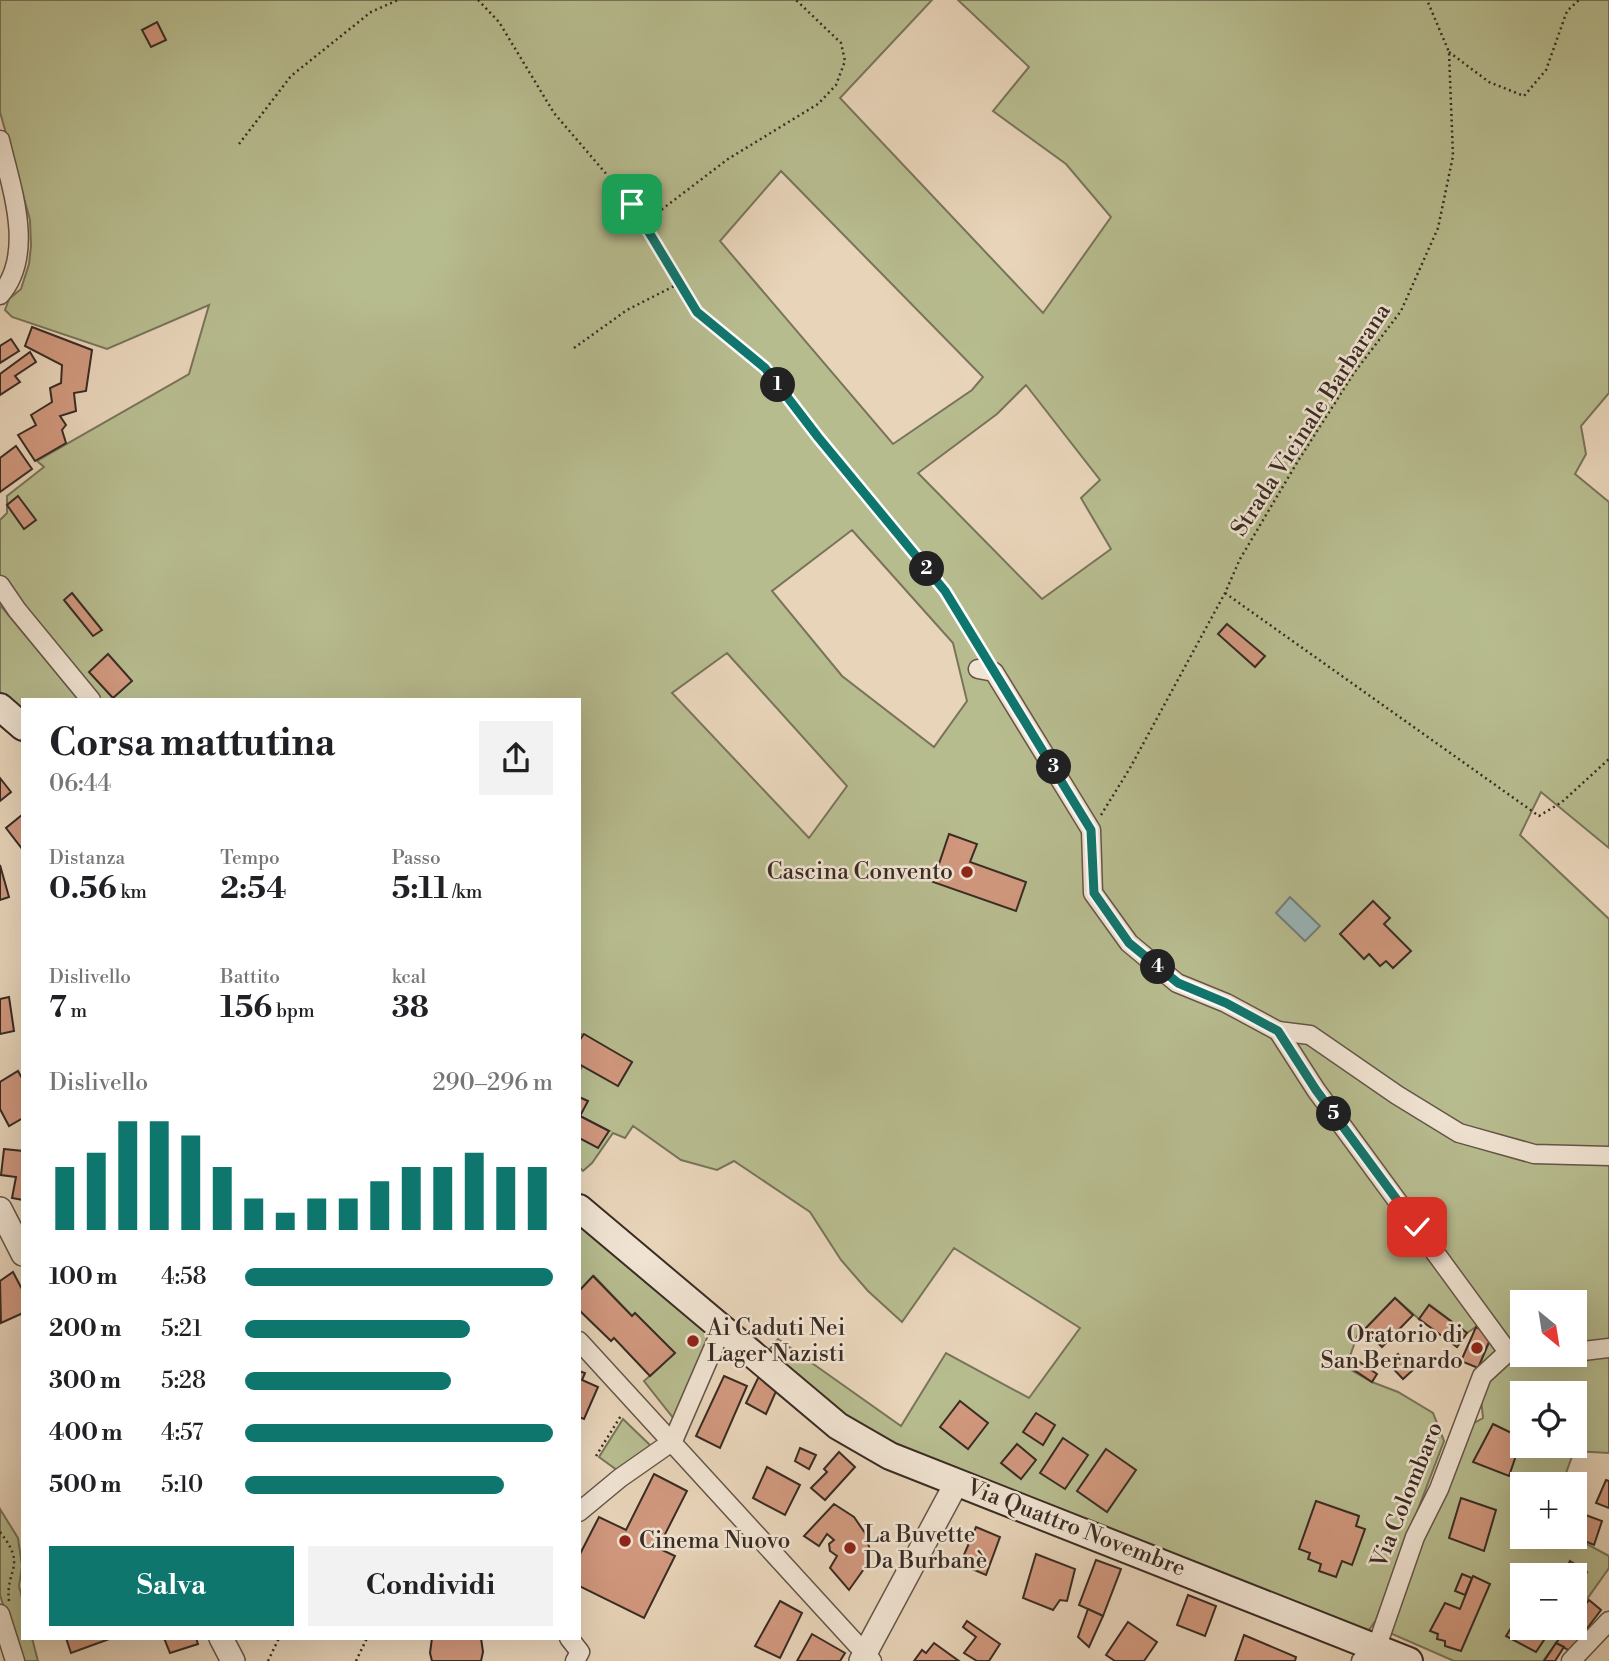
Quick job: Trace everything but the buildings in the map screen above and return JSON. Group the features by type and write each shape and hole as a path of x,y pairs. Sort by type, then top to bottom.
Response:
{"main road":[{"path":"0,707 21,725"},
{"path":"581,1210 838,1426 890,1456 957,1482"},
{"name":"Via Quattro Novembre","path":"957,1482 1369,1653 1409,1661"}],"street":[{"path":"0,140 20,247 7,287 0,295"},
{"path":"0,585 17,610 89,698"},
{"path":"986,671 1091,830 1094,893 1129,943 1178,983 1226,1003 1278,1031 1310,1035 1397,1095 1459,1133 1534,1154 1609,1156"},
{"path":"1278,1031 1316,1090 1510,1345"},
{"path":"0,1209 21,1250"},
{"path":"581,1510 620,1478 673,1441 722,1328"},
{"name":"Via Quattro Novembre","path":"581,1343 673,1441 866,1659 957,1482"},
{"path":"1587,1351 1609,1348"},
{"name":"Via Colombaro","path":"1369,1653 1415,1537 1439,1489 1482,1376 1510,1356"},
{"path":"5,1611 15,1661"},
{"path":"1571,1661 1609,1621"},
{"path":"222,1640 233,1661"},
{"path":"571,1640 580,1652 575,1661"}],"path":[{"path":"239,144 291,76 371,12 398,0"},
{"path":"478,0 499,22 554,113 632,204 697,312 765,368 945,591 986,671"},
{"path":"643,223 729,159 818,104 836,85 845,61 841,43 796,0"},
{"name":"Strada Vicinale Barbarana","path":"1091,830 1130,768 1225,593 1240,559 1298,461 1354,373 1401,311 1438,228 1453,156 1449,52 1427,0"},
{"path":"1449,52 1489,82 1524,96 1546,70 1567,11 1578,0"},
{"path":"574,348 627,310 680,283"},
{"path":"1225,593 1539,816 1563,802 1609,759"},
{"path":"596,1456 632,1398"},
{"path":"0,1532 11,1547 15,1559 5,1611"},
{"path":"268,1661 278,1640"},
{"path":"356,1661 367,1640"}],"green space":[{"path":"0,0 932,0 840,98 1043,313 1111,217 1066,164 993,111 1029,67 958,0 1609,0 1609,393 1581,426 1586,454 1575,474 1609,502 1609,848 1541,792 1520,835 1609,919 1609,1453 1587,1452 1587,1381 1510,1381 1510,1458 1571,1458 1566,1472 1510,1472 1510,1549 1587,1549 1587,1544 1609,1556 1609,1568 1587,1599 1587,1563 1510,1563 1510,1640 1558,1640 1543,1661 1454,1661 1383,1630 1458,1432 1483,1418 1478,1368 1492,1335 1476,1327 1467,1333 1430,1305 1419,1319 1395,1298 1364,1330 1359,1331 1346,1367 1372,1382 1398,1392 1433,1413 1444,1441 1376,1620 1366,1634 890,1450 764,1356 778,1339 901,1426 946,1353 1029,1398 1080,1328 954,1248 902,1322 868,1291 841,1260 810,1212 734,1161 717,1170 681,1160 633,1126 625,1138 613,1133 592,1163 583,1171 581,1169 581,1138 609,1131 581,1117 587,1101 581,1098 582,1066 618,1086 632,1062 581,1034 581,698 93,698 0,579 0,520 7,513 7,496 44,467 37,461 189,374 209,305 107,349 12,317 5,310 9,299 21,289 29,264 30,220 0,112","holes":["781,171 983,377 972,390 893,444 720,241","1026,385 1100,480 1081,498 1111,549 1042,599 918,473 997,414","852,530 953,643 967,701 934,747 842,676 772,591","727,653 847,786 809,838 672,693"]},
{"path":"0,605 77,698 21,698 21,710 0,692"},
{"path":"581,1221 712,1333 678,1424 644,1381 675,1353 635,1314 632,1316 594,1276 581,1289"},
{"path":"623,1419 654,1449 621,1473 599,1457"},
{"path":"0,1509 18,1538 21,1559 21,1640 33,1640 38,1661 21,1661 0,1595"}],"water":[{"path":"1290,897 1320,926 1305,941 1276,913"}],"place":[{"name":"Cascina Convento","path":"967,872"},
{"name":"Ai Caduti Nei Lager Nazisti","path":"693,1341"},
{"name":"Oratorio di San Bernardo","path":"1477,1348"},
{"name":"Cinema Nuovo","path":"625,1541"},
{"name":"La Buvette Da Burbanè","path":"850,1548"}],"route":[{"path":"632,204 697,312 765,368 945,591 1091,830 1094,893 1129,943 1178,983 1226,1003 1278,1031 1316,1090 1417,1227"}]}
